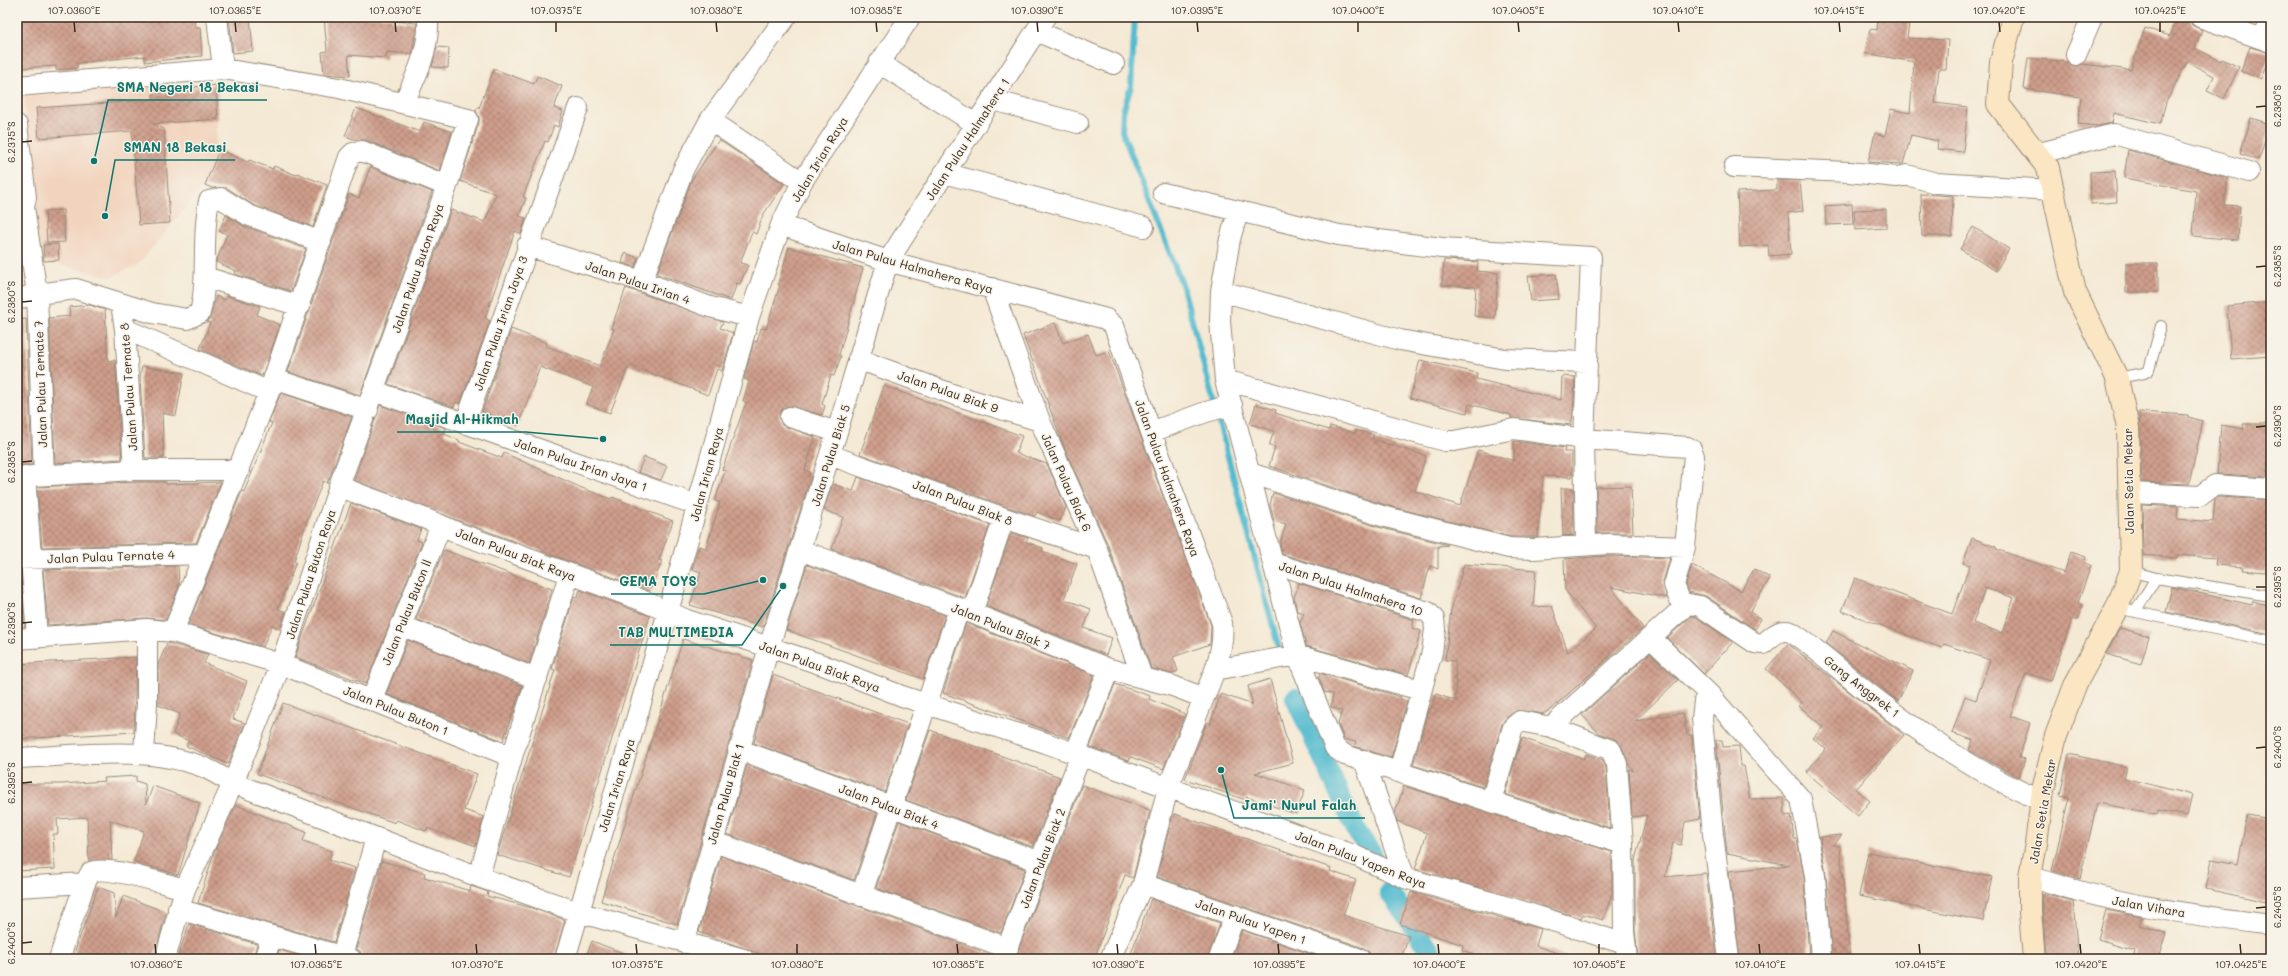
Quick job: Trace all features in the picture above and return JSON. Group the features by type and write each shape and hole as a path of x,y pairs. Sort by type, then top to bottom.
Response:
{"street":[{"path":"217,17 223,69"},
{"path":"17,86 223,69 339,88 404,102 422,62 429,31 428,17"},
{"path":"642,281 683,170 710,120 786,17"},
{"name":"Jalan Irian Raya","path":"565,959 668,612 749,317 781,225 802,182 910,17"},
{"name":"Jalan Setia Mekar","path":"2013,17 2001,62 1998,104 2048,168 2075,292 2117,378 2128,428 2131,571 2126,610 2076,683 2056,736 2043,790 2043,801 2030,876 2030,912 2034,959"},
{"path":"2076,55 2092,17"},
{"path":"2200,17 2267,41 2271,20"},
{"path":"1041,24 1114,64"},
{"name":"Jalan Pulau Halmahera 1","path":"888,262 1041,24"},
{"path":"879,63 976,124"},
{"path":"993,100 1078,123"},
{"name":"Jalan Pulau Buton Raya","path":"165,959 178,909 185,889 233,783 281,664 340,486 447,186 468,119 404,102"},
{"name":"Jalan Pulau Irian Jaya 3","path":"465,424 527,246 578,108"},
{"path":"710,120 802,182"},
{"name":"Jalan Pulau Ternate 7","path":"17,125 26,197 20,208 36,294 29,476 24,559 37,638"},
{"path":"2036,154 2114,134 2249,172"},
{"path":"173,632 272,385 350,157 353,153 362,151 447,186"},
{"path":"1734,167 1849,172 1897,177 1907,175 1936,183 2053,190"},
{"path":"944,173 1144,227"},
{"path":"1163,194 1339,235 1442,248 1591,257 1584,439 1586,545"},
{"path":"17,299 36,294 76,289 152,313 187,319 200,313 205,294 206,214 209,201 213,199 221,198 248,215 321,242"},
{"path":"1238,212 1230,239 1221,291 1220,321 1225,380 1219,409 1250,473 1273,563 1293,656 1333,745 1339,752 1623,844"},
{"name":"Jalan Pulau Halmahera Raya","path":"781,225 888,262 1106,319 1113,324 1151,432 1222,623 1222,644 1215,670 1168,788 1143,884 1110,959"},
{"name":"Jalan Pulau Irian 4","path":"527,246 642,281 710,306 749,317"},
{"name":"Jalan Pulau Biak 5","path":"769,647 830,455 888,262"},
{"path":"205,277 300,306"},
{"name":"Jalan Pulau Biak 6","path":"992,288 1040,421 1097,549 1142,677"},
{"path":"1221,291 1400,340 1505,359 1587,362"},
{"name":"Jalan Pulau Ternate 8","path":"121,304 125,329 134,470"},
{"path":"125,329 272,385 368,410"},
{"name":"Jalan Pulau Biak 9","path":"858,359 952,394 1040,421"},
{"path":"1225,380 1445,441 1454,441 1514,429 1584,439 1691,449 1694,456 1685,547 1674,585 1676,594 1683,603 1681,610 1551,727"},
{"name":"Jalan Pulau Irian Jaya 1","path":"374,391 697,505"},
{"path":"1151,432 1219,409"},
{"path":"790,417 837,432"},
{"name":"Jalan Pulau Biak 8","path":"830,455 1004,518 1097,549"},
{"path":"29,476 134,470 239,470"},
{"path":"1250,473 1382,516 1509,548 1534,549 1586,545 1685,547"},
{"path":"2129,493 2200,496 2215,485 2271,489"},
{"name":"Jalan Pulau Biak Raya","path":"340,486 375,502 441,525 458,534 641,600 668,612 1168,788"},
{"path":"861,896 926,704 1004,518"},
{"name":"Jalan Pulau Buton ll","path":"372,699 400,625 441,525"},
{"name":"Jalan Pulau Biak 7","path":"800,550 965,611 1109,670 1142,677 1204,698"},
{"name":"Jalan Pulau Ternate 4","path":"24,559 205,554"},
{"name":"Jalan Pulau Halmahera 10","path":"1273,563 1428,612 1434,619 1435,629 1432,652 1420,690"},
{"path":"479,877 512,757 569,575"},
{"name":"Gang Anggrek 1","path":"1683,603 1692,603 1700,606 1754,644 1763,644 1778,631 1791,632 1868,693 1932,739 1967,762 2023,793 2043,801"},
{"path":"400,625 537,679"},
{"path":"144,754 147,703 147,629"},
{"name":"Jalan Pulau Buton 1","path":"17,639 147,629 173,632 281,664 372,699 512,757"},
{"path":"1651,638 1710,695 1801,799 1815,876 1822,959"},
{"name":"Jalan Pulau Biak 1","path":"684,943 738,749 769,647"},
{"path":"1215,670 1293,656 1420,690 1399,772"},
{"path":"1077,755 1109,670"},
{"path":"1710,695 1703,705 1702,719 1713,834 1729,959"},
{"path":"1491,800 1513,728 1524,720 1551,727 1609,748 1614,754 1623,844 1626,952"},
{"name":"Jalan Pulau Biak 4","path":"738,749 1040,862"},
{"path":"17,758 144,754 169,758 203,767 233,783 479,877 578,912 744,959"},
{"name":"Jalan Pulau Biak 2","path":"1005,954 1040,862 1077,755"},
{"path":"1364,760 1397,874"},
{"name":"Jalan Pulau Yapen Raya","path":"1168,788 1356,856 1397,874 1515,909 1626,952"},
{"path":"178,909 347,958 376,838"},
{"path":"712,841 861,896 1005,954"},
{"path":"60,959 85,882 91,872 100,870 185,889"},
{"name":"Jalan Vihara","path":"2030,876 2073,891 2139,906 2271,925"},
{"path":"17,887 85,882"},
{"name":"Jalan Pulau Yapen 1","path":"1143,884 1360,959"},
{"path":"1219,959 1236,915"},
{"path":"264,959 272,936"}],"lane":[{"path":"2117,378 2144,373 2149,370 2160,326"},
{"path":"2131,571 2156,578 2271,596"},
{"path":"2126,610 2156,578"},
{"path":"2126,610 2271,641"}],"shaded area":[{"path":"220,82 214,173 139,264 111,277 34,259 24,96"}],"building":[{"path":"17,17 194,17 195,27 200,27 202,56 145,62 145,56 77,63 77,68 56,70 56,66 19,68"},
{"path":"229,17 250,17 253,51 233,53"},
{"path":"324,17 392,17 392,21 417,23 412,54 387,52 386,58 348,55 350,76 324,74 322,52 327,51"},
{"path":"1878,17 1910,17 1907,38 1948,40 1946,69 1939,69 1935,103 1968,107 1963,152 1937,149 1938,141 1911,135 1903,164 1868,162 1875,133 1885,136 1891,109 1910,113 1914,62 1865,53 1870,29 1877,30"},
{"path":"2178,17 2189,17 2192,25 2202,30 2195,48 2221,61 2222,59 2239,67 2224,99 2207,91 2214,76 2187,62 2166,102 2160,124 2114,113 2112,123 2098,126 2078,124 2081,97 2024,89 2028,58 2067,62 2077,66 2083,64 2131,70 2145,28 2170,36"},
{"path":"437,47 449,48 448,68 432,67"},
{"path":"2250,47 2271,53 2261,79 2241,71"},
{"path":"494,69 534,84 537,76 562,86 554,108 563,111 558,127 554,125 548,142 545,141 523,197 526,198 519,216 526,218 521,234 515,231 485,318 490,321 460,404 456,402 454,407 388,384 451,210 485,222 496,194 460,181 479,122 479,117 476,111 477,108 479,108"},
{"path":"216,85 218,119 153,124 164,129 170,223 139,225 132,131 39,138 36,108 153,100 153,94 194,91 194,87"},
{"path":"356,108 420,132 424,122 452,132 440,171 366,140 357,140 345,136"},
{"path":"2251,118 2270,124 2259,160 2240,154"},
{"path":"719,140 784,184 763,215 756,234 752,232 740,263 748,265 740,284 737,283 731,300 657,274 692,179"},
{"path":"219,150 248,162 249,160 273,169 274,166 327,185 313,227 253,205 227,188 212,188 205,185"},
{"path":"2128,150 2228,178 2224,205 2240,206 2238,240 2193,236 2196,191 2124,178"},
{"path":"370,167 432,192 360,395 288,372 349,194 359,198"},
{"path":"2115,171 2117,202 2091,204 2090,172"},
{"path":"1777,180 1800,181 1803,211 1788,213 1791,254 1769,256 1768,245 1740,247 1737,192 1777,190"},
{"path":"1921,194 1953,196 1952,236 1922,236"},
{"path":"1852,204 1853,224 1826,225 1825,206"},
{"path":"1886,209 1886,228 1855,230 1854,210"},
{"path":"63,210 65,242 47,243 45,211"},
{"path":"226,215 244,226 306,249 291,291 235,274 236,271 216,262 227,234 219,231"},
{"path":"1973,227 2009,249 1996,271 1960,249"},
{"path":"58,244 59,260 44,261 43,245"},
{"path":"789,247 863,268 839,355 841,356 834,376 831,375 822,404 825,406 822,415 788,406 783,408 779,414 782,425 815,437 805,470 810,472 808,476 811,476 763,627 690,605 701,572 692,569 699,546 706,548 715,519 720,502 715,501 725,471 722,470 746,402 743,401 749,381 744,379 754,341 757,342 761,328 766,329 780,285 778,285"},
{"path":"625,253 638,258 635,267 622,263"},
{"path":"1444,260 1478,262 1477,271 1498,273 1495,318 1474,316 1476,287 1442,285"},
{"path":"2126,263 2158,263 2158,292 2126,292"},
{"path":"1556,274 1559,299 1531,301 1528,276"},
{"path":"626,288 723,322 720,328 733,333 722,371 717,369 708,395 629,365 610,413 586,404 593,387 540,367 518,426 482,412 511,329 547,343 546,346 600,366 614,329 611,328"},
{"path":"216,296 225,300 226,296 260,306 257,315 280,325 262,376 200,349 210,323 207,322 211,315"},
{"path":"2271,302 2271,356 2231,359 2227,306"},
{"path":"90,305 105,310 108,361 115,360 122,459 55,463 49,318 70,316 69,307"},
{"path":"26,319 32,465 17,465 17,320"},
{"path":"1055,323 1063,343 1088,334 1096,355 1109,351 1211,625 1210,644 1173,657 1178,671 1171,674 1151,668 1108,545 1065,450 1023,335"},
{"path":"1420,360 1477,373 1476,379 1561,400 1562,376 1575,377 1571,425 1511,418 1511,415 1469,404 1467,413 1410,398"},
{"path":"142,366 184,373 176,416 162,413 164,458 145,458 140,378"},
{"path":"884,386 1022,436 1016,453 1047,464 1066,507 1060,521 1037,512 1035,516 1008,507 860,454"},
{"path":"281,393 352,417 331,474 327,483 323,481 307,521 294,561 296,562 278,609 286,612 280,629 272,625 263,647 188,625 242,491 244,492 272,423 269,422"},
{"path":"1256,404 1276,410 1275,413 1329,430 1330,426 1355,433 1356,430 1374,435 1372,439 1426,456 1415,491 1460,506 1478,450 1514,461 1514,441 1565,448 1564,452 1572,452 1572,477 1543,476 1538,537 1511,537 1385,505 1269,466 1275,447 1269,446 1274,431 1250,424"},
{"path":"380,405 446,428 444,434 459,440 459,442 502,458 504,453 582,488 611,499 612,497 673,521 659,560 662,561 650,591 462,522 354,480"},
{"path":"2139,412 2188,415 2188,417 2203,421 2189,484 2142,482"},
{"path":"2243,424 2267,424 2268,477 2217,474 2221,425 2244,429"},
{"path":"644,457 667,466 661,480 638,472"},
{"path":"858,477 990,525 965,598 832,549 843,517 824,510 833,484 853,491"},
{"path":"134,482 166,482 166,484 221,482 196,543 42,547 37,487"},
{"path":"1631,486 1633,533 1597,533 1596,487"},
{"path":"1561,488 1573,488 1574,535 1563,536"},
{"path":"1273,493 1378,527 1448,545 1438,546 1438,569 1430,566 1421,598 1282,554 1280,544 1286,524 1274,521 1270,505"},
{"path":"2218,497 2271,500 2266,572 2242,570 2243,567 2215,565 2216,558 2177,555 2177,558 2143,555 2142,505 2178,507 2177,519 2213,522 2215,499"},
{"path":"351,503 421,529 417,540 422,542 366,684 295,657"},
{"path":"1011,533 1028,538 1026,542 1043,548 1042,551 1077,564 1064,599 1091,609 1084,628 1112,638 1106,655 986,606"},
{"path":"1972,538 1996,547 1996,549 2064,573 2071,552 2086,557 2084,563 2091,565 2078,603 2083,605 2077,621 2072,619 2051,681 2026,673 2010,716 2030,723 2019,757 2025,759 2019,777 1969,750 1973,740 1952,733 1965,696 1976,700 1990,660 1944,644 1942,648 1842,611 1855,578 1952,614 1970,565 1963,563","holes":["1985,588 2014,598 2002,633 1973,623"]},
{"path":"444,550 552,589 529,664 416,619"},
{"path":"1608,556 1670,558 1663,582 1667,598 1611,587 1643,628 1551,709 1543,714 1517,710 1506,718 1502,724 1483,787 1413,765 1429,708 1431,709 1436,694 1456,701 1455,661 1445,660 1451,610 1464,564 1536,570 1533,607 1552,606 1568,652 1596,629 1565,590 1564,559"},
{"path":"807,565 945,615 923,679 786,630"},
{"path":"1692,565 1741,591 1754,569 1770,578 1750,612 1761,619 1755,629 1706,596 1689,592 1686,584"},
{"path":"178,566 179,586 166,620 146,618 48,625 43,570"},
{"path":"17,570 20,570 25,627 17,627"},
{"path":"1299,583 1414,620 1412,628 1421,631 1408,675 1306,646 1300,623 1304,613 1297,611 1294,598"},
{"path":"2172,587 2252,605 2253,601 2271,606 2271,634 2166,612"},
{"path":"580,590 650,616 569,877 497,855 555,670 552,669 574,597 577,598"},
{"path":"1691,616 1696,617 1733,642 1704,674 1667,638"},
{"path":"966,623 1094,675 1069,738 943,693"},
{"path":"2120,628 2149,636 2141,664 2106,654"},
{"path":"1833,631 1913,671 1898,701 1826,643"},
{"path":"683,639 753,660 677,924 601,901"},
{"path":"408,640 522,686 503,741 386,694"},
{"path":"167,643 208,654 204,663 247,681 233,719 245,723 228,764 186,746 189,741 173,734 180,714 158,705 158,665"},
{"path":"1788,644 1904,735 1856,789 1870,801 1858,816 1806,772 1826,749 1813,738 1823,727 1799,706 1802,702 1766,669"},
{"path":"1650,653 1678,680 1635,721 1683,713 1687,735 1692,735 1700,819 1685,822 1681,845 1673,843 1665,877 1706,873 1717,959 1638,959 1635,930 1635,860 1647,815 1632,817 1629,769 1634,771 1629,765 1621,745 1615,739 1599,733 1582,715"},
{"path":"136,657 134,732 17,739 17,664"},
{"path":"1320,673 1401,697 1400,699 1407,701 1391,758 1354,746 1356,742 1344,739 1338,724 1342,711 1331,707 1333,694 1324,692 1319,677"},
{"path":"773,675 908,724 885,792 754,743"},
{"path":"1270,679 1293,763 1255,773 1305,790 1296,814 1247,797 1246,800 1185,779 1207,722 1210,724 1221,694 1253,705 1248,686"},
{"path":"1115,684 1150,696 1149,699 1185,714 1163,769 1131,757 1129,761 1090,747"},
{"path":"283,703 477,774 464,810 484,817 476,846 427,828 426,831 396,820 395,823 257,774"},
{"path":"930,730 1060,777 1033,847 906,800"},
{"path":"1522,738 1584,759 1586,754 1603,760 1606,767 1610,828 1505,794"},
{"path":"1716,740 1722,740 1723,747 1739,746 1741,766 1744,766 1750,799 1784,798 1785,816 1791,815 1794,839 1797,839 1804,877 1809,959 1740,959 1729,871 1789,865 1727,853"},
{"path":"2069,754 2127,767 2124,778 2192,795 2187,816 2158,810 2157,814 2097,803 2080,879 2052,871 2069,797 2060,795"},
{"path":"747,765 877,813 854,880 727,834"},
{"path":"136,776 136,781 145,784 146,804 153,786 200,803 178,875 134,861 144,831 110,820 112,860 89,861 87,817 57,819 58,834 53,834 55,869 17,871 17,784 62,784 105,781 104,778"},
{"path":"1082,785 1150,810 1133,878 1125,875 1094,959 1015,959"},
{"path":"1404,786 1612,852 1612,894 1603,920 1583,914 1581,918 1415,869 1427,833 1397,821 1395,813"},
{"path":"236,805 306,832 303,841 332,851 329,860 355,868 334,942 198,903 214,853"},
{"path":"1175,814 1331,868 1330,871 1356,880 1343,915 1409,936 1401,959 1371,959 1369,952 1364,948 1157,877 1172,818"},
{"path":"2247,815 2271,819 2271,903 2206,889 2212,859 2238,864"},
{"path":"899,821 1025,869 1001,933 876,888"},
{"path":"1842,835 1834,845 1840,846 1850,959 1832,959 1826,875 1820,837"},
{"path":"1868,852 1992,877 1983,921 1859,896"},
{"path":"721,856 992,955 992,959 774,959 699,932"},
{"path":"382,861 425,873 424,877 470,891 471,886 488,892 487,896 532,908 565,920 554,959 362,959 360,951 356,949"},
{"path":"98,887 114,893 116,918 123,896 166,912 154,959 72,959"},
{"path":"1411,892 1541,929 1536,946 1567,956 1567,959 1488,959 1462,950 1463,945 1400,924"},
{"path":"2047,894 2073,901 2078,959 2046,959 2042,895"},
{"path":"1151,899 1220,923 1208,959 1129,959"},
{"path":"2106,910 2142,917 2139,925 2166,933 2158,959 2133,959 2135,950 2098,939"},
{"path":"189,924 257,944 253,959 177,959"},
{"path":"1242,930 1325,959 1231,959"},
{"path":"592,941 636,958 636,959 585,959"},
{"path":"279,950 310,959 276,959"}],"waterway":[{"path":"1135,17 1131,86 1123,112 1122,131 1183,287 1279,649"},
{"path":"1295,698 1357,832 1372,854"},
{"path":"1389,892 1436,959"}],"place":[{"name":"SMA Negeri 18 Bekasi","path":"94,161"},
{"name":"SMAN 18 Bekasi","path":"105,216"},
{"name":"Masjid Al-Hikmah","path":"603,439"},
{"name":"GEMA TOYS","path":"763,580"},
{"name":"TAB MULTIMEDIA","path":"783,586"},
{"name":"Jami' Nurul Falah","path":"1221,770"}]}
